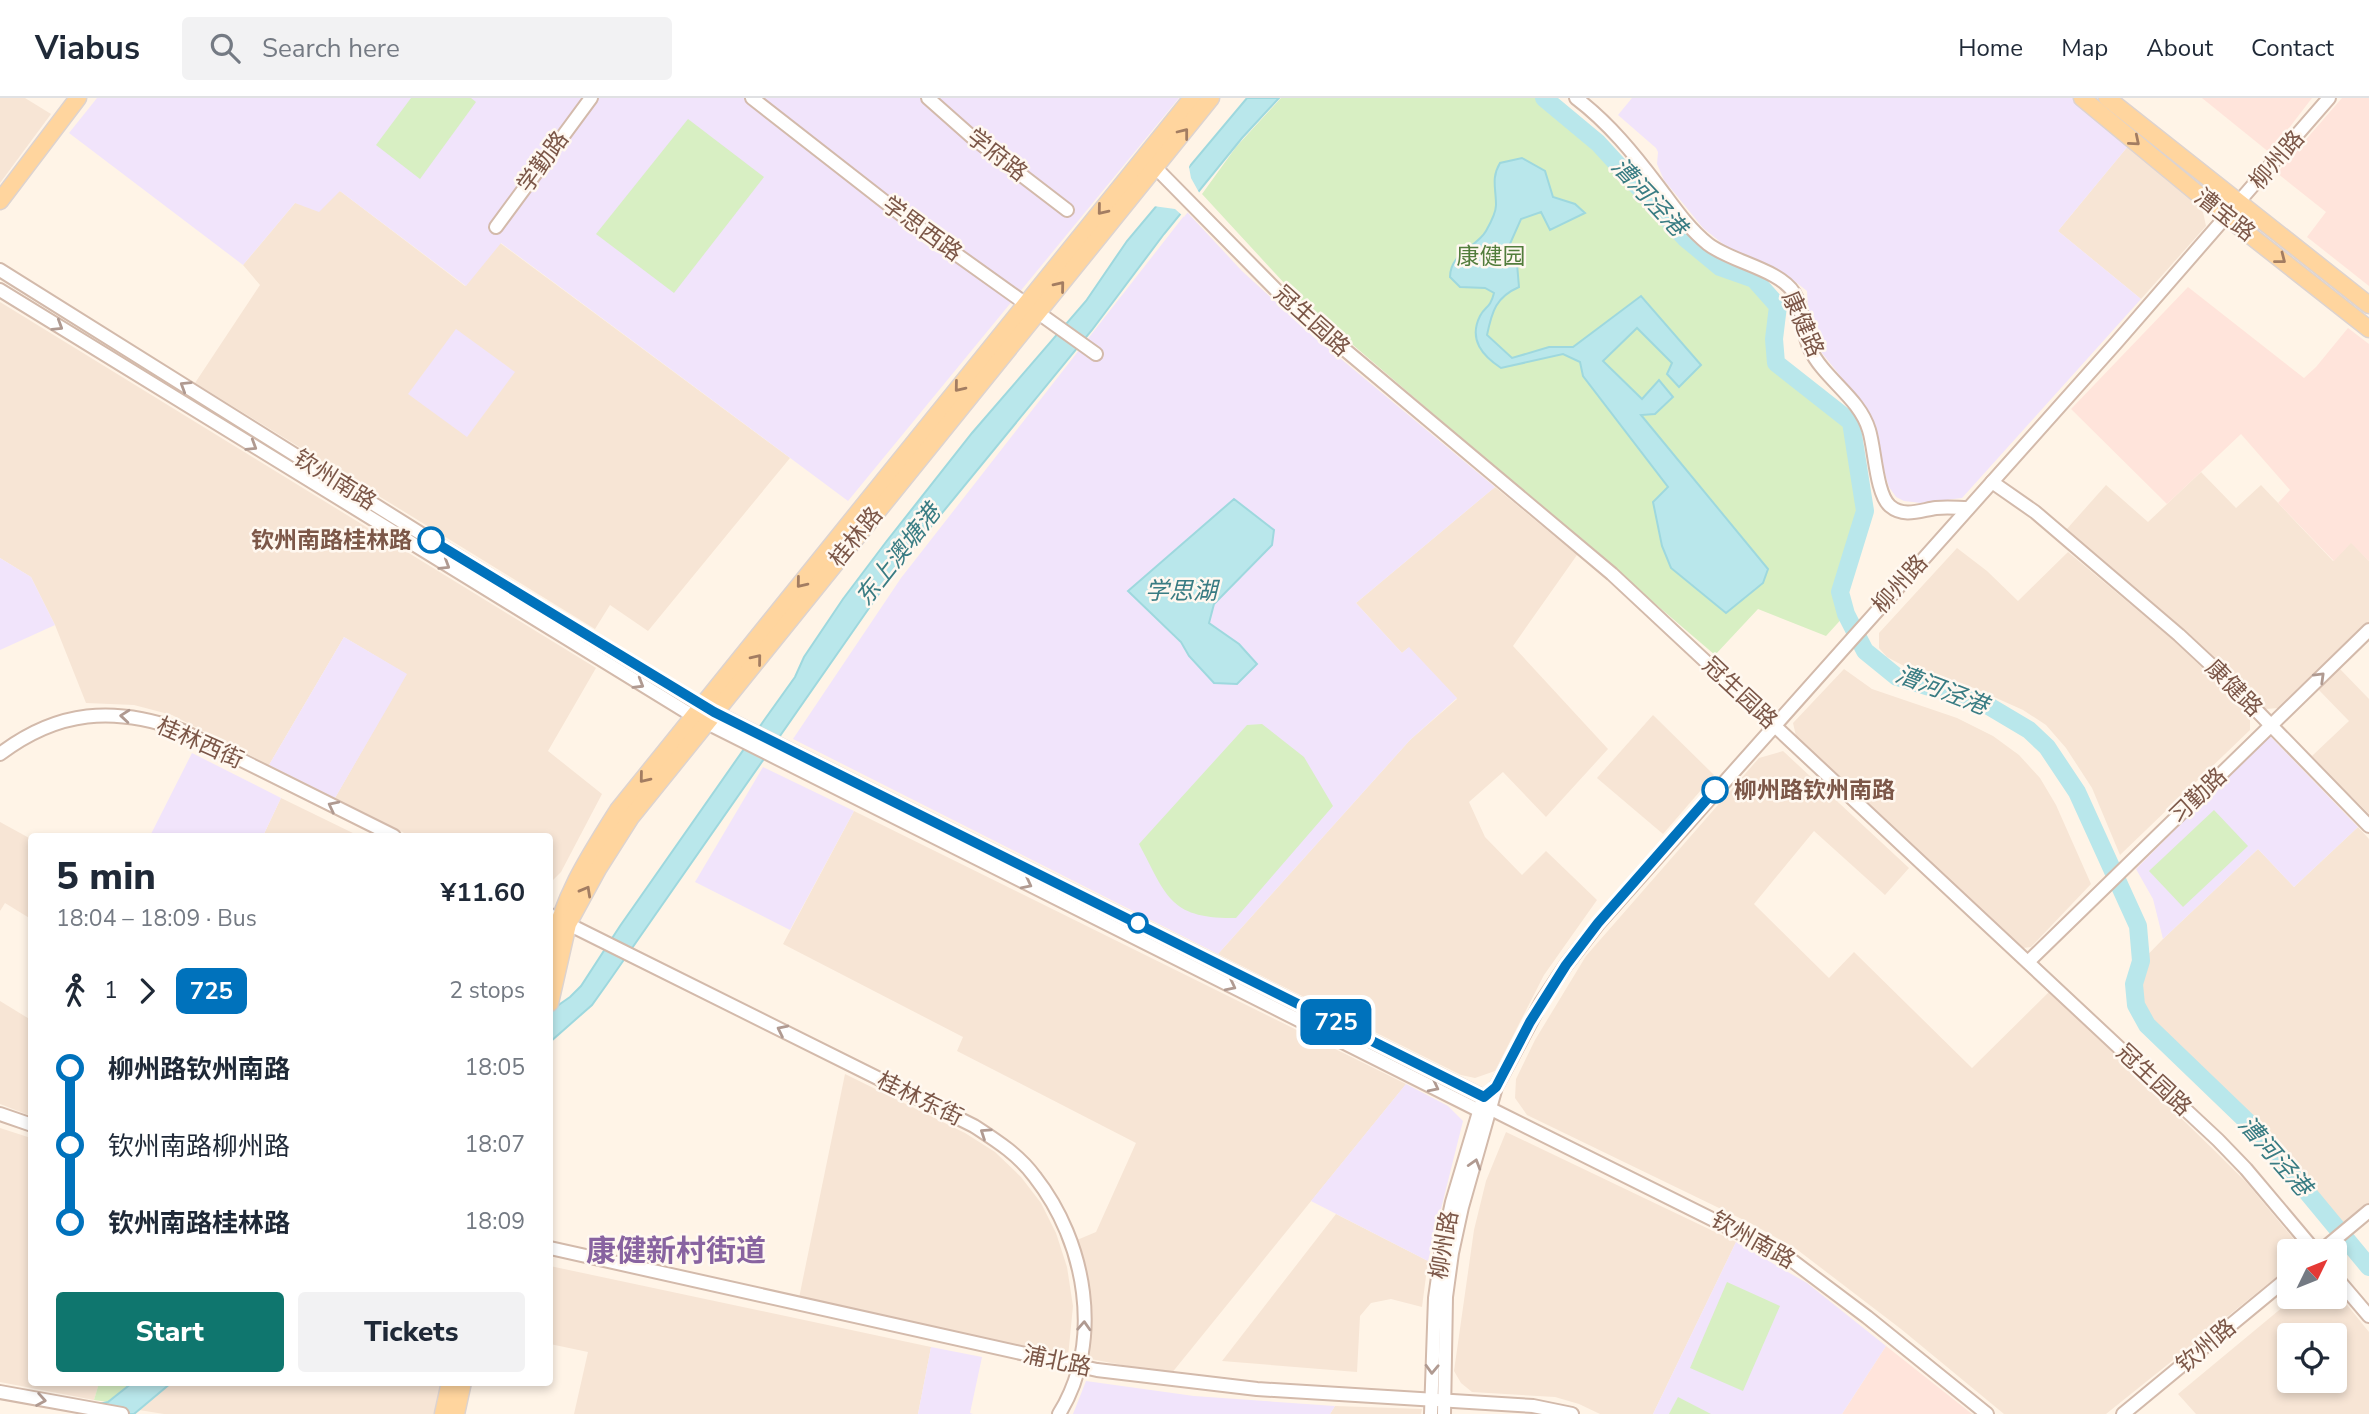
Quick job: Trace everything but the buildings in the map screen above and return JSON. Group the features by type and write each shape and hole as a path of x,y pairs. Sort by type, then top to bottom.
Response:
{"main road":[{"path":"0,201 78,98"},
{"name":"桂林路","path":"1150,162 1192,98"},
{"name":"桂林路","path":"553,941 558,919 598,869 631,817 704,714 1150,162 1211,98"},
{"name":"漕宝路","path":"2082,98 2369,329"},
{"name":"漕宝路","path":"2107,98 2369,305"},
{"name":"桂林路","path":"553,971 558,919"},
{"path":"443,1414 449,1386"},
{"path":"456,1414 462,1386"}],"street":[{"name":"学勤路","path":"496,227 591,98"},
{"name":"学思西路","path":"752,98 907,219 1092,351"},
{"name":"学府路","path":"928,98 972,137 1067,210"},
{"name":"康健路","path":"1576,98 1613,130 1702,238 1722,253 1778,278 1791,288 1800,305 1810,350 1865,419 1873,444 1882,493 1890,506 1911,513 1938,508 1968,508"},
{"name":"柳州路","path":"1444,1414 1438,1400 1435,1298 1441,1249 1452,1202 1485,1109 1541,1003 1582,944 2228,217 2329,98"},
{"name":"冠生园路","path":"1150,162 1310,321 1580,545 1774,725 2234,1156 2305,1239"},
{"name":"钦州南路","path":"0,270 704,714"},
{"name":"钦州南路","path":"0,290 704,714 747,736 780,745 1484,1097"},
{"name":"康健路","path":"1992,482 2035,512 2179,635 2271,724 2369,826"},
{"name":"习勤路","path":"2028,962 2369,631"},
{"name":"桂林西街","path":"0,754 18,741 64,720 87,715 156,721 181,730 388,833"},
{"name":"钦州南路","path":"747,736 769,754 1786,1255 1987,1414"},
{"name":"桂林东街","path":"558,919 974,1126 1007,1148 1034,1175 1055,1205 1071,1239 1081,1277 1085,1317 1079,1367 1059,1414"},
{"name":"柳州路","path":"1485,1109 1484,1097 1496,1087"},
{"path":"0,1114 28,1124"},
{"path":"2335,1239 2369,1211"},
{"name":"浦北路","path":"553,1249 1079,1367 1257,1390 1534,1406 1573,1414"},
{"name":"钦州路","path":"2123,1414 2277,1288"},
{"path":"2347,1290 2369,1316"},
{"path":"0,1392 122,1414"},
{"name":"柳州路","path":"1431,1414 1438,1400"}],"shaded area":[{"path":"0,98 25,98 51,114 0,183"},
{"path":"97,98 1179,98 848,501 501,243 466,286 340,191 319,212 295,203 243,265 69,133"},
{"path":"1632,98 2072,98 2129,145 2058,231 2141,299 1962,498 1921,503 1904,501 1896,497 1889,487 1865,407 1812,338 1807,291 1787,275 1733,252 1703,228 1664,180 1657,164 1656,148 1618,115"},
{"path":"2202,98 2312,98 2270,153"},
{"path":"2342,98 2369,98 2369,286 2307,237 2326,212 2277,173"},
{"path":"2129,145 2201,203 2206,226 2141,299 2058,231"},
{"path":"340,191 465,286 500,243 790,458 648,631 610,605 595,629 195,383 260,285 243,265 295,203"},
{"path":"1187,212 1242,271 1305,329 1495,487 1356,603 1402,653 1409,647 1457,698 1410,740 1218,954 793,739 901,578"},
{"path":"2188,287 2304,378 2348,328 2369,344 2369,561 2351,543 2334,561 2278,503 2290,490 2241,434 2167,504 2071,409"},
{"path":"0,302 596,668 548,751 602,794 561,872 553,880 553,833 404,833 335,798 406,674 344,637 269,765 172,715 134,705 86,703 55,625 31,577 0,558"},
{"path":"456,329 515,372 467,437 408,394"},
{"path":"2201,472 2236,508 2261,485 2333,561 2351,542 2369,561 2369,623 2279,708 2266,709 2192,637 2066,530 2106,485 2148,522"},
{"path":"1495,487 1577,555 1513,646 1608,749 1546,817 1503,772 1469,802 1485,837 1522,875 1546,851 1597,900 1544,975 1495,1071 1475,1078 1461,1075 1218,954 1410,740 1457,699 1408,648 1402,653 1356,603"},
{"path":"1957,548 1987,571 2018,601 2068,552 2173,640 2250,713 2250,730 2120,855 2092,788 2066,748 2046,725 2023,710 1974,688 1904,666 1887,657 1879,648 1879,633"},
{"path":"0,558 31,577 55,625 0,650"},
{"path":"344,637 407,674 335,798 269,765"},
{"path":"2338,667 2369,699 2369,814 2312,756 2349,721 2317,688"},
{"path":"1844,669 1872,689 1957,718 1993,736 2019,755 2040,778 2056,805 2091,884 2031,947 2023,948 1796,736 1793,723"},
{"path":"1653,715 1714,775 1663,834 1597,778"},
{"path":"2269,735 2358,827 2294,887 2258,849 2163,939 2153,899 2136,869"},
{"path":"1783,751 1909,868 1885,895 1814,831 1754,904 1829,978 1854,952 1972,1068 2050,991 2246,1182 2294,1239 2277,1239 2277,1277 2106,1414 2004,1414 1901,1329 1795,1248 1752,1224 1527,1115 1515,1098 1516,1079 1535,1040 1586,956 1759,758"},
{"path":"192,753 281,798 264,833 152,833"},
{"path":"763,767 854,811 790,930 695,882"},
{"path":"281,798 353,833 264,833"},
{"path":"854,811 1406,1084 1171,1374 1085,1358 1089,1301 1085,1269 1077,1240 1096,1232 1136,1143 957,1051 963,1037 783,944"},
{"path":"0,822 28,837 28,917 5,903 0,911"},
{"path":"2358,827 2369,839 2369,1206 2339,1231 2251,1126 2144,1022 2132,1003 2131,987 2134,969 2258,849 2294,887"},
{"path":"0,1001 28,1018 28,1115 0,1104"},
{"path":"845,1074 965,1133 995,1152 1021,1177 1041,1203 1056,1233 1067,1267 1073,1306 1068,1357 799,1298"},
{"path":"1406,1084 1448,1106 1463,1121 1428,1261 1311,1201"},
{"path":"0,1128 28,1137 28,1386 98,1386 94,1400 0,1382"},
{"path":"1506,1132 1736,1242 1653,1414 1600,1414 1555,1397 1472,1392 1461,1383 1454,1371 1474,1230 1486,1181"},
{"path":"1336,1214 1428,1261 1422,1307 1391,1299 1371,1303 1360,1316 1357,1372 1222,1361"},
{"path":"1736,1242 1807,1283 1886,1346 1842,1414 1653,1414"},
{"path":"553,1267 931,1347 918,1414 574,1414 588,1352 553,1345"},
{"path":"2347,1305 2369,1332 2369,1414 2196,1414 2178,1394 2281,1309 2347,1309"},
{"path":"1886,1346 1972,1414 1842,1414"},
{"path":"931,1347 982,1357 970,1413 973,1414 918,1414"},
{"path":"1086,1381 1194,1396 1335,1406 1330,1414 1073,1414"},
{"path":"167,1386 444,1386 438,1414 164,1414 139,1410"},
{"path":"1335,1406 1422,1409 1421,1414 1330,1414"}],"green space":[{"path":"411,98 471,98 476,102 420,179 376,145"},
{"name":"康健园","path":"1281,98 1544,98 1598,143 1685,238 1720,267 1754,279 1778,306 1774,339 1776,363 1851,422 1865,511 1840,591 1846,614 1826,636 1758,609 1715,655 1297,297 1202,194 1236,147"},
{"path":"688,119 764,177 674,293 596,234"},
{"path":"1262,724 1304,757 1333,806 1236,918 1214,917 1183,909 1164,891 1139,844 1247,725"},
{"path":"2214,810 2248,846 2183,907 2149,871"},
{"path":"1727,1282 1780,1306 1743,1391 1690,1368"},
{"path":"98,1386 128,1386 108,1402 94,1400"},
{"path":"1678,1397 1711,1414 1669,1414"}],"water":[{"name":"东上澳塘港","path":"1247,98 1279,98 1242,138 1164,234 1092,330 897,568 592,1005 553,1039 553,1009 581,986 795,677 804,657 843,599 972,433 1086,301 1127,241"},
{"path":"1522,158 1545,171 1553,197 1575,204 1585,213 1550,230 1541,212 1521,219 1509,246 1517,264 1519,287 1505,295 1496,306 1487,335 1512,358 1549,347 1573,347 1641,296 1701,365 1679,387 1667,374 1672,363 1637,328 1603,361 1642,399 1659,380 1673,397 1655,414 1641,415 1768,569 1763,583 1726,613 1671,568 1662,546 1653,502 1668,487 1583,376 1580,362 1563,354 1501,368 1483,353 1479,346 1477,325 1494,293 1485,288 1460,287 1450,277 1451,269 1459,256 1482,237 1491,222 1496,208 1495,178 1500,163"},
{"name":"学思湖","path":"1234,499 1274,530 1272,545 1214,604 1209,623 1239,644 1257,664 1237,684 1214,683 1189,656 1181,642 1128,591"},
{"path":"128,1386 167,1386 134,1414 87,1414 99,1404 108,1402"}],"pier":[{"path":"1192,158 1189,167 1191,178 1201,196 1184,217 1175,209 1153,206"}],"waterway":[{"name":"漕河泾港","path":"1544,98 1598,143 1685,238 1720,267 1754,279 1778,306 1774,339 1776,363 1851,422 1865,511 1840,592 1846,614 1865,651 1897,677 1987,705 2029,730 2047,747 2077,792 2138,926 2141,961 2134,984 2136,1005 2147,1025 2255,1129 2369,1267"}],"bus line":[{"name":"725","path":"431,540 702,706 1484,1097 1496,1087 1541,1003 1566,965 1598,923 1715,790"}],"place":[{"name":"钦州南路桂林路","path":"431,540"},
{"name":"柳州路钦州南路","path":"1715,790"}],"district":[{"name":"康健新村街道","path":"676,1251"}]}
